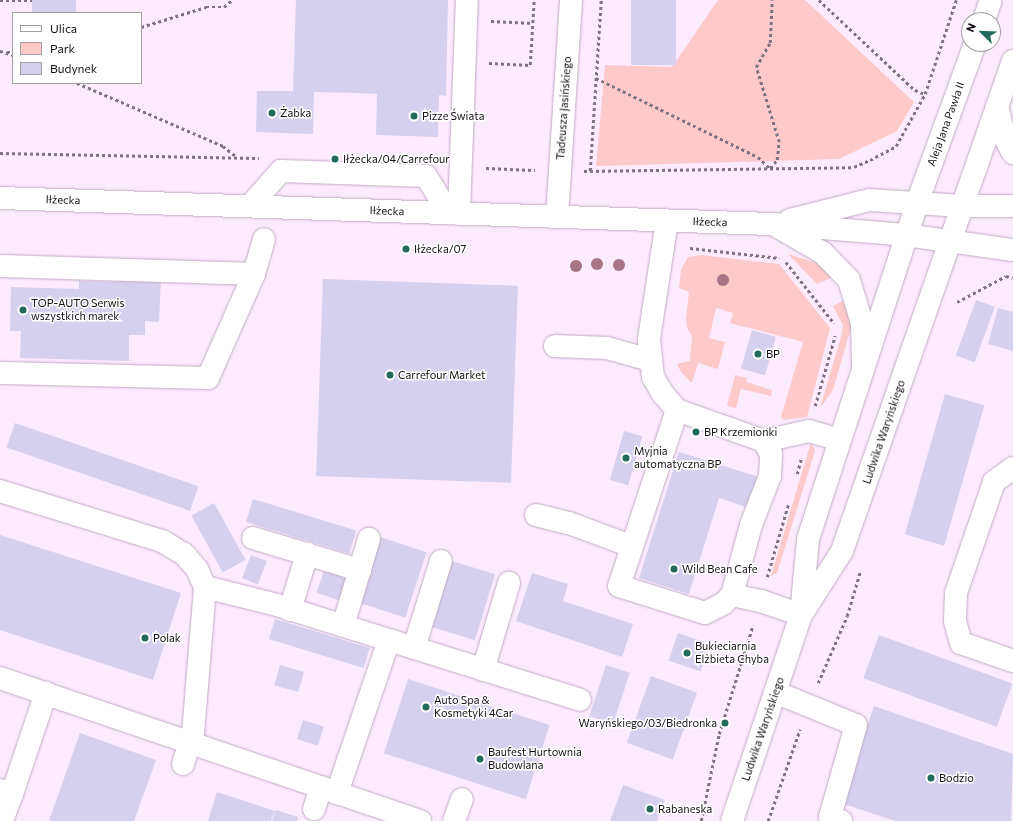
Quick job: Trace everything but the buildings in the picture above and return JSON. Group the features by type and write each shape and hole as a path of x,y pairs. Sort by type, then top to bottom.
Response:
{"street":[{"name":"Tadeusza Jasińskiego","path":"557,217 571,0"},
{"path":"987,12 991,0"},
{"path":"454,213 461,168 467,10"},
{"name":"Aleja Jana Pawła II","path":"906,235 972,52"},
{"path":"962,206 1013,61"},
{"path":"997,106 1005,138 1013,153"},
{"path":"250,206 282,171 426,176 454,213"},
{"name":"Iłżecka","path":"0,198 773,224 906,235 1013,250"},
{"name":"Iłżecka","path":"773,224 869,200 962,206 1013,206"},
{"name":"Ludwika Waryńskiego","path":"801,615 842,551 962,206"},
{"path":"667,221 649,339 650,360 656,382 677,410 764,441 809,431 840,440"},
{"name":"Ludwika Waryńskiego","path":"773,224 823,253 850,280 862,323 863,367"},
{"name":"Ludwika Waryńskiego","path":"732,821 801,615 808,539 906,235"},
{"path":"0,373 208,378 254,274 264,239"},
{"path":"0,266 254,274"},
{"path":"555,346 607,348 650,360"},
{"path":"677,410 619,586 705,613 723,604 732,595 751,525 770,476 771,454 764,441"},
{"path":"1013,468 994,482 956,593 955,621 961,642 1013,661"},
{"path":"0,490 162,541 184,554 197,569 205,587 193,734 183,764"},
{"path":"536,515 570,523 631,546"},
{"path":"253,538 360,570"},
{"path":"343,626 369,539"},
{"path":"290,610 306,554"},
{"path":"414,648 441,561"},
{"path":"483,670 509,583"},
{"path":"205,587 290,610 580,700"},
{"path":"732,595 761,601 801,615"},
{"path":"314,809 329,790 389,640"},
{"path":"0,678 420,821"},
{"path":"775,692 856,725 830,817 841,821"},
{"path":"2,821 6,792 46,694"},
{"path":"454,821 462,799"}],"path":[{"path":"142,26 206,7 224,7 232,0"},
{"path":"465,62 530,65 534,0"},
{"path":"590,171 601,0"},
{"path":"770,168 777,160 779,142 756,67 770,43 772,0"},
{"path":"819,0 915,90 925,94"},
{"path":"461,168 590,171 854,167 896,146 925,94 956,0"},
{"path":"0,1 32,1"},
{"path":"467,10 533,23"},
{"path":"0,51 12,55"},
{"path":"4,52 12,52"},
{"path":"596,78 758,157 770,168"},
{"path":"0,153 236,156 223,146 79,84"},
{"path":"956,303 962,298 1006,276"},
{"path":"768,821 808,706 847,616 862,564"}],"green space":[{"path":"718,0 805,0 914,102 897,131 839,159 596,166 605,65 672,67"},
{"path":"788,254 817,263 833,277 817,284"},
{"path":"701,255 779,264 830,328 807,417 784,420 781,417 803,342 730,323 733,313 716,308 709,338 725,342 718,369 698,363 692,383 681,372 677,364 690,361 692,336 687,328 686,319 689,292 679,288 681,270 688,257"},
{"path":"848,298 852,322 850,331 833,390 820,408 842,333 843,325 833,306"},
{"path":"735,375 747,378 746,382 772,390 771,396 741,389 736,408 727,406"},
{"path":"811,442 815,451 777,573 771,576"}],"place":[{"name":"Żabka","path":"272,113"},
{"name":"Pizze Świata","path":"414,116"},
{"name":"Iłżecka/04/Carrefour","path":"335,159"},
{"name":"Iłżecka/07","path":"406,249"},
{"name":"TOP-AUTO Serwis wszystkich marek","path":"23,310"},
{"name":"BP","path":"758,354"},
{"name":"Carrefour Market","path":"390,375"},
{"name":"BP Krzemionki","path":"696,432"},
{"name":"Myjnia automatyczna BP","path":"626,458"},
{"name":"Wild Bean Cafe","path":"674,569"},
{"name":"Polak","path":"145,638"},
{"name":"Bukieciarnia Elżbieta Chyba","path":"687,653"},
{"name":"Auto Spa & Kosmetyki 4Car","path":"426,707"},
{"name":"Waryńskiego/03/Biedronka","path":"725,723"},
{"name":"Baufest Hurtownia Budowlana","path":"480,759"},
{"name":"Bodzio","path":"931,778"},
{"name":"Rabaneska","path":"650,809"}]}
